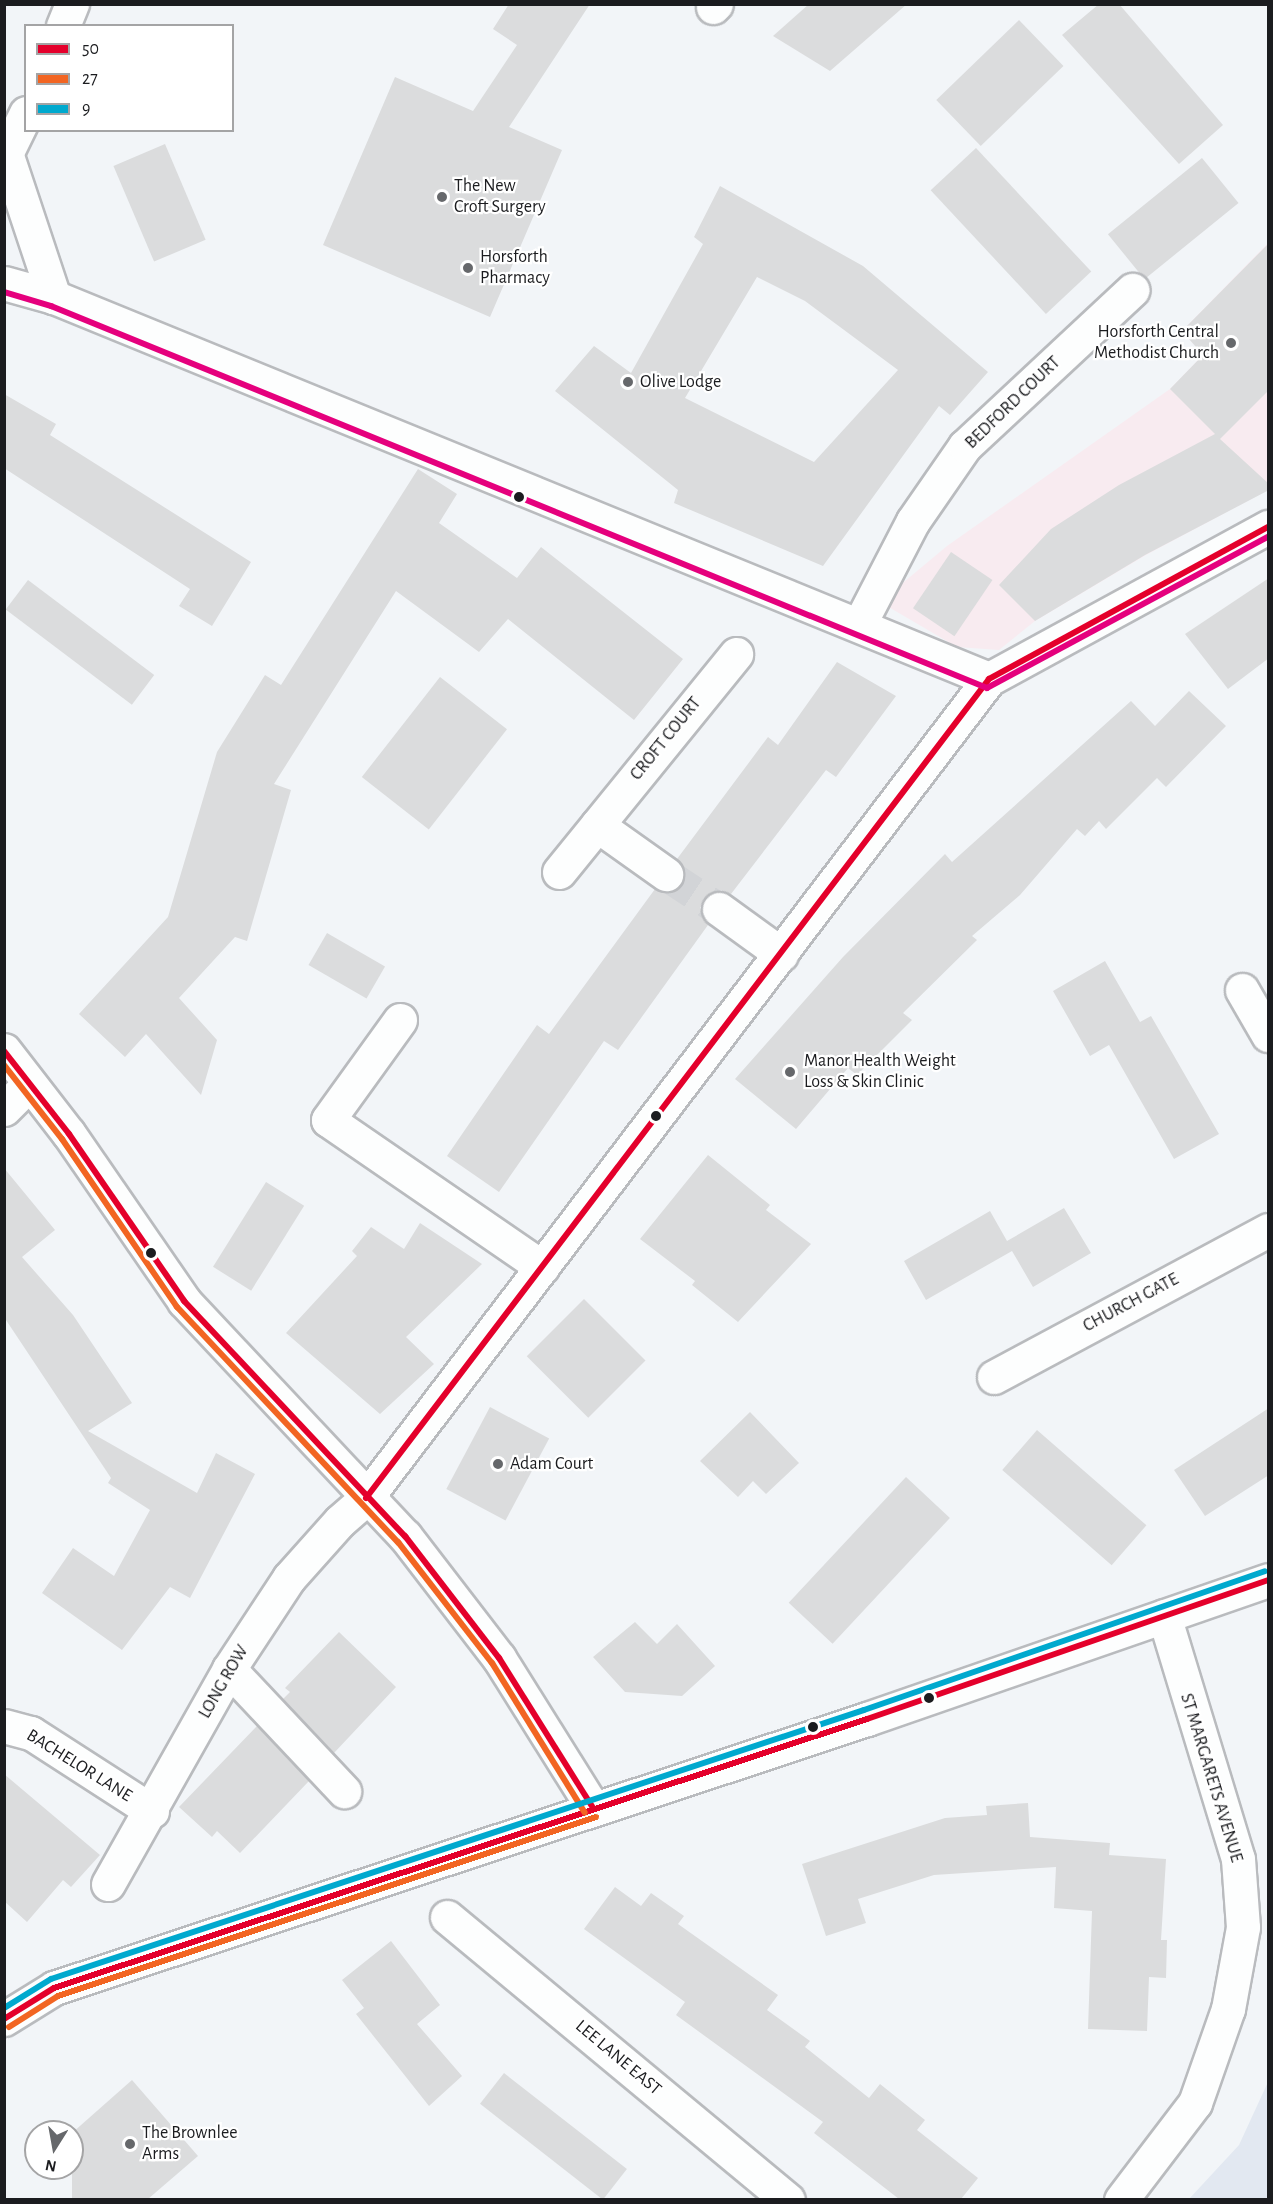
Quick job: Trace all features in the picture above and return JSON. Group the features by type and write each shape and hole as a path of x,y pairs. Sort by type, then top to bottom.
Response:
{"street":[{"path":"64,24 72,4"},
{"path":"24,117 6,157 54,297"},
{"path":"4,283 54,297 989,679 1269,527"},
{"name":"BEDFORD COURT","path":"859,625 913,520 965,446 1132,290"},
{"name":"CROFT COURT","path":"559,872 736,654"},
{"name":"LONG ROW","path":"108,1884 152,1811 229,1669 289,1578 339,1521 366,1498 989,679"},
{"path":"597,825 666,874"},
{"path":"719,909 781,954"},
{"path":"1242,990 1269,1035"},
{"path":"400,1020 328,1120 542,1267"},
{"path":"4,1050 69,1134 184,1301 366,1498 405,1536 499,1658 593,1808"},
{"path":"4,1109 29,1084"},
{"name":"CHURCH GATE","path":"994,1377 1269,1230"},
{"path":"4,2019 54,1988 1269,1580"},
{"name":"ST MARGARETS AVENUE","path":"1121,2199 1195,2103 1228,2009 1243,1927 1238,1859 1164,1616"},
{"path":"229,1669 344,1791"},
{"name":"BACHELOR LANE","path":"4,1726 31,1733 152,1811"},
{"name":"LEE LANE EAST","path":"447,1917 788,2199"}],"shaded area":[{"path":"1268,243 1268,490 1146,555 1035,621 999,650 957,647 880,602 947,546 1170,389 1203,355 1182,331"},
{"path":"1268,2082 1268,2199 1189,2199 1239,2145"}],"building":[{"name":"The New Croft Surgery","path":"509,4 590,4 509,127 562,150 490,317 323,245 395,77 473,111 517,45 493,29"},
{"path":"809,4 907,4 830,71 773,36"},
{"path":"1099,4 1119,4 1223,125 1179,164 1062,35"},
{"path":"1019,20 1063,66 981,146 936,100"},
{"path":"165,144 206,240 154,262 113,166"},
{"path":"976,148 1091,272 1046,314 931,190"},
{"path":"1202,158 1239,203 1144,279 1108,234"},
{"name":"Olive Lodge","path":"720,186 863,266 988,372 950,415 939,406 823,566 674,503 678,490 555,391 594,346 631,373 703,244 694,237","holes":["757,277 805,301 898,370 814,462 685,398"]},
{"path":"1269,243 1269,390 1220,439 1269,484 1269,490 1145,555 1035,621 999,585 1051,529 1119,485 1215,434 1170,389 1203,355 1182,331"},
{"path":"4,394 56,424 50,435 251,562 212,626 179,606 190,589 4,468"},
{"path":"418,469 457,494 439,523 517,578 541,547 683,659 634,720 508,619 479,652 396,591 274,784 291,790 247,941 235,937 179,998 217,1040 201,1095 146,1034 125,1057 79,1014 168,917 217,752 265,675 281,685"},
{"path":"951,552 992,580 954,636 913,608"},
{"path":"1269,578 1269,658 1228,689 1185,634"},
{"path":"28,580 154,675 132,705 6,610"},
{"path":"837,662 896,696 836,777 826,770 731,894 720,890 704,898 700,908 708,925 618,1050 604,1041 499,1192 447,1156 537,1025 549,1034 655,889 665,893 681,885 685,875 677,859 768,737 778,745"},
{"path":"440,677 507,729 429,829 362,777"},
{"path":"1189,691 1226,726 1166,787 1157,778 1106,829 1099,821 1085,836 1077,829 1020,895 972,936 977,940 903,1013 912,1020 857,1075 848,1068 796,1129 735,1079 843,957 945,854 952,862 1131,701 1155,726"},
{"path":"327,933 385,966 367,999 308,965"},
{"path":"1105,961 1140,1022 1151,1016 1219,1134 1174,1159 1109,1045 1090,1056 1053,991"},
{"path":"708,1155 770,1205 766,1210 811,1244 738,1322 692,1285 695,1281 640,1239"},
{"path":"4,1168 55,1230 22,1257 73,1315 132,1403 88,1431 197,1493 216,1453 255,1474 190,1598 170,1587 122,1650 42,1593 73,1548 114,1576 150,1510 108,1483 111,1478 4,1317"},
{"path":"266,1182 304,1206 251,1291 213,1267"},
{"path":"1064,1208 1091,1253 1033,1287 1012,1251 926,1300 904,1261 990,1211 1007,1241"},
{"path":"420,1223 482,1264 406,1337 434,1364 380,1414 286,1333 357,1256 352,1251 371,1227 404,1249"},
{"path":"584,1299 646,1361 588,1418 527,1356"},
{"name":"Adam Court","path":"490,1407 549,1438 505,1521 446,1489"},
{"path":"1269,1408 1269,1475 1205,1516 1174,1470"},
{"path":"750,1412 799,1463 766,1494 753,1481 738,1497 700,1461"},
{"path":"1037,1430 1146,1525 1112,1565 1002,1470"},
{"path":"906,1477 950,1518 833,1644 789,1603"},
{"path":"635,1622 657,1644 677,1624 715,1666 682,1696 625,1692 593,1657"},
{"path":"339,1632 396,1687 334,1753 283,1699 290,1692 285,1688"},
{"path":"257,1726 309,1781 240,1853 217,1831 212,1837 179,1807"},
{"path":"4,1774 100,1855 71,1887 63,1880 27,1922 4,1901"},
{"path":"1028,1803 1030,1837 1110,1843 1109,1855 1166,1859 1161,1940 1167,1940 1166,1978 1149,1977 1147,2031 1088,2029 1092,1911 1054,1908 1056,1867 934,1875 858,1899 866,1923 826,1936 802,1864 945,1818 987,1815 986,1806"},
{"path":"615,1887 641,1906 651,1893 684,1916 678,1924 778,1995 767,2010 810,2041 805,2047 869,2098 880,2084 925,2120 917,2130 978,2178 961,2199 899,2199 814,2133 823,2122 676,2015 685,2002 584,1929"},
{"path":"391,1941 440,2005 417,2024 462,2076 429,2106 356,2014 364,2008 342,1980"},
{"path":"504,2073 627,2169 603,2200 480,2104"},
{"name":"The Brownlee Arms","path":"132,2080 198,2156 148,2199 72,2199 72,2180 84,2180 84,2122"}],"tunnel":[{"path":"666,874 719,909"}],"transit line":[{"path":"4,292 51,306 987,688 1268,537"},
{"name":"50","path":"366,1498 989,679 1268,527"},
{"name":"50","path":"4,1051 69,1134 184,1301 405,1536 499,1658 593,1808"},
{"name":"27","path":"4,1065 62,1139 177,1307 398,1542 492,1663 585,1813"},
{"name":"9","path":"4,2008 51,1979 864,1710 1265,1571"},
{"name":"50","path":"4,2019 54,1988 867,1719 1268,1580"},
{"name":"27","path":"9,2027 58,1996 596,1817"}],"place":[{"name":"The New Croft Surgery","path":"442,197"},
{"name":"Horsforth Pharmacy","path":"468,268"},
{"name":"Horsforth Central Methodist Church","path":"1231,343"},
{"name":"Olive Lodge","path":"628,382"},
{"name":"Manor Health Weight Loss & Skin Clinic","path":"790,1072"},
{"name":"Adam Court","path":"498,1464"},
{"name":"The Brownlee Arms","path":"130,2144"}]}
